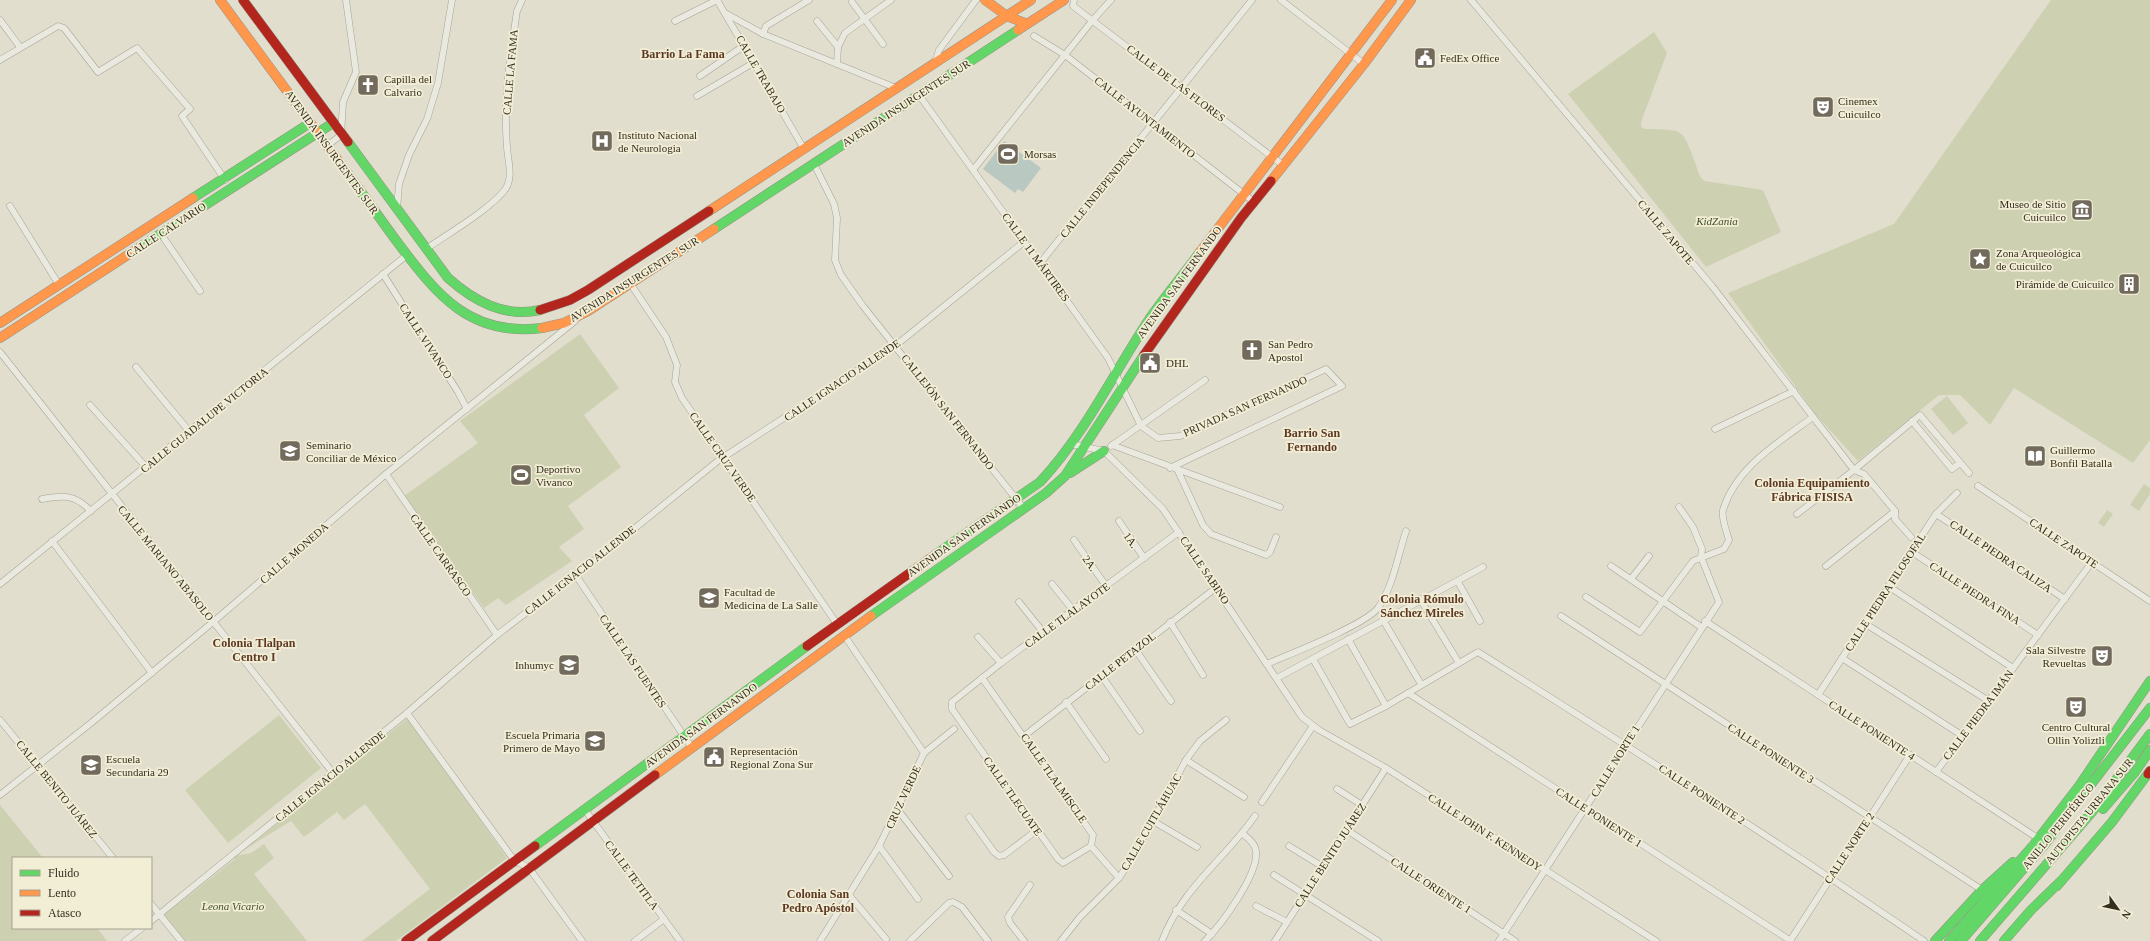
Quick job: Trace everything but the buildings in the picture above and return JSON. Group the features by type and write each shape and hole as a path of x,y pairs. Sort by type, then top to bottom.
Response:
{"main road":[{"name":"AVENIDA INSURGENTES SUR","path":"220,0 407,255 445,300 464,314 490,325 514,329 537,329 560,325 588,311 1064,0"},
{"name":"AVENIDA INSURGENTES SUR","path":"243,0 426,249 458,288 480,303 505,311 529,312 542,311 564,303 588,290 1031,0"},
{"path":"985,0 1007,16 1026,24"},
{"name":"AVENIDA SAN FERNANDO","path":"406,941 514,860 585,810 837,624 1040,482 1054,467 1071,444 1151,317 1392,0"},
{"name":"AVENIDA SAN FERNANDO","path":"432,941 528,868 594,821 844,635 1024,509 1066,476 1164,324 1254,202 1364,64 1411,0"},
{"name":"CALLE CALVARIO","path":"0,323 225,180 310,123"},
{"name":"CALLE CALVARIO","path":"0,338 333,123"},
{"path":"213,187 212,194 219,196"},
{"path":"184,206 189,210 188,217"},
{"path":"161,220 163,232"},
{"path":"146,230 152,235 152,240"},
{"path":"134,237 140,247"},
{"path":"87,268 93,278"},
{"path":"42,296 44,302 50,306"},
{"path":"25,306 32,309 33,317"},
{"path":"1066,476 1108,448"},
{"path":"1949,941 1986,899 2042,842 2150,681"},
{"name":"ANILLO PERIFÉRICO","path":"1962,941 2150,708"},
{"name":"AUTOPISTA URBANA SUR","path":"1970,941 2060,837 2150,718"},
{"name":"AUTOPISTA URBANA SUR","path":"1980,941 2092,812 2150,734"},
{"name":"ANILLO PERIFÉRICO","path":"1989,941 2134,772 2150,750"},
{"path":"2011,941 2112,822 2149,772"},
{"path":"1936,941 1982,890 2042,842"},
{"path":"2004,941 2031,910 2061,881"}],"street":[{"path":"327,146 341,135 343,102 356,72 346,0"},
{"path":"397,209 400,184 409,155 427,118 438,83 452,0"},
{"name":"CALLE LA FAMA","path":"426,249 504,191 509,181 505,126 506,88 517,12 522,0"},
{"path":"675,21 717,0"},
{"name":"CALLE TRABAJO","path":"717,0 755,62 804,149"},
{"path":"763,34 766,26 809,0"},
{"path":"837,64 838,47 845,33 891,0"},
{"path":"935,63 939,50 976,0"},
{"name":"CALLE DE LAS FLORES","path":"1074,0 1073,6 1182,87 1283,165"},
{"path":"973,170 1092,21 1111,0"},
{"name":"CALLE INDEPENDENCIA","path":"1041,262 1252,0"},
{"path":"1281,0 1364,64"},
{"name":"CALLE ZAPOTE","path":"1470,0 1712,286 1854,470 1864,474 1895,511 1895,519 1911,537"},
{"path":"852,2 883,44"},
{"path":"726,13 763,34 896,88"},
{"path":"0,20 20,48"},
{"path":"817,21 838,47"},
{"path":"0,60 58,26 64,28 98,72 137,48 190,109 182,116 225,180"},
{"name":"CALLE AYUNTAMIENTO","path":"1034,36 1065,55 1254,202"},
{"path":"700,76 745,45"},
{"path":"697,96 755,62"},
{"name":"CALLE 11 MÁRTIRES","path":"919,95 1041,262 1116,372 1141,426"},
{"name":"CALLEJÓN SAN FERNANDO","path":"814,164 834,204 837,218 835,260 841,275 863,306 1024,509"},
{"path":"10,206 59,285"},
{"path":"163,232 200,291"},
{"name":"CALLE IGNACIO ALLENDE","path":"152,920 407,713 497,635 603,554 723,458 895,346 1025,241"},
{"name":"CALLE GUADALUPE VICTORIA","path":"0,584 407,255"},
{"name":"CALLE VIVANCO","path":"383,274 458,392 467,409"},
{"name":"CALLE CRUZ VERDE","path":"630,283 666,337 677,365 675,382 682,398 837,624"},
{"name":"CALLE MONEDA","path":"0,795 152,673 386,474 588,311"},
{"name":"CALLE MARIANO ABASOLO","path":"0,352 333,773"},
{"path":"136,367 189,431"},
{"name":"PRIVADA SAN FERNANDO","path":"1141,426 1158,438 1180,436 1326,368 1342,386 1170,468"},
{"path":"1108,448 1205,380"},
{"path":"1715,429 1794,391"},
{"path":"90,404 146,467"},
{"path":"1797,514 1854,470 1920,415 1969,473"},
{"path":"1586,597 1640,632 1693,562 1701,557 1724,549 1727,545 1729,540 1723,512 1729,496 1747,469 1761,454 1813,417"},
{"path":"1912,421 1952,469 1960,463"},
{"path":"1071,444 1086,447 1108,448 1280,507"},
{"name":"CALLE SABINO","path":"1108,448 1163,509 1302,717 1313,726"},
{"path":"1178,471 1203,525 1211,534 1266,555 1270,552 1276,537"},
{"name":"CALLE CARRASCO","path":"386,474 497,635"},
{"name":"CALLE ZAPOTE","path":"1978,486 2150,601"},
{"name":"CALLE PIEDRA FILOSOFAL","path":"1818,695 1936,514 1957,492"},
{"path":"42,499 69,496 78,499 91,511"},
{"path":"1679,508 1693,527 1702,549 1701,557"},
{"path":"1826,566 1895,511"},
{"name":"CALLE PIEDRA CALIZA","path":"1936,514 2065,599"},
{"name":"1A.","path":"1119,521 1144,558"},
{"path":"1267,664 1355,624 1378,608 1389,585 1406,531"},
{"name":"CALLE TLALAYOTE","path":"954,699 1000,663 1179,532"},
{"name":"2A.","path":"1074,540 1106,586"},
{"path":"52,541 152,673"},
{"name":"CALLE PIEDRA FINA","path":"1912,552 2038,635"},
{"path":"1632,579 1650,556"},
{"name":"CALLE NORTE 1","path":"1499,941 1625,744 1701,627 1719,602 1701,557"},
{"name":"CALLE PIEDRA IMÁN","path":"1936,772 2092,562"},
{"path":"1611,566 1701,627"},
{"path":"1277,678 1420,599 1458,582 1484,567"},
{"name":"CALLE LAS FUENTES","path":"575,574 692,748"},
{"path":"1458,582 1480,622"},
{"path":"1052,584 1073,610"},
{"path":"1888,586 2013,668"},
{"name":"CALLE PETAZOL","path":"1024,736 1170,622 1217,588"},
{"path":"1312,659 1350,724 1386,706 1459,663 1420,599"},
{"path":"1019,602 1043,632"},
{"name":"CALLE PONIENTE 3","path":"1561,616 1982,890"},
{"path":"1383,620 1421,684"},
{"name":"CALLE PONIENTE 4","path":"1705,621 2042,842"},
{"path":"1170,622 1203,674"},
{"path":"1864,623 1989,701"},
{"name":"CRUZ VERDE","path":"820,941 850,895 879,846 898,810 924,753 844,635"},
{"path":"978,637 1000,663"},
{"path":"1348,639 1386,706"},
{"path":"1135,649 1171,701"},
{"name":"CALLE PONIENTE 2","path":"1459,663 1478,652 1625,744 1830,877 1924,941"},
{"path":"1842,658 1963,736"},
{"path":"1101,675 1140,731"},
{"name":"CALLE TLALMISCLE","path":"982,678 1094,835 1091,846"},
{"name":"CALLE PONIENTE 1","path":"1408,693 1790,941"},
{"name":"CALLE TLECUATE","path":"954,699 951,705 952,709 1037,830 1063,863 1069,861 1091,846"},
{"path":"1066,702 1106,759"},
{"path":"407,713 514,860 528,868 582,941"},
{"name":"CALLE BENITO JUÁREZ","path":"0,720 112,857"},
{"name":"CALLE CUITLÁHUAC","path":"1061,941 1080,917 1119,878 1153,821 1186,760 1200,741 1226,720"},
{"path":"1262,802 1313,726"},
{"name":"CALLE JOHN F. KENNEDY","path":"1313,726 1386,768 1656,941"},
{"path":"924,753 954,729"},
{"name":"CALLE NORTE 2","path":"1790,941 1910,755"},
{"path":"1186,760 1244,797"},
{"name":"CALLE BENITO JUÁREZ","path":"1275,941 1386,768"},
{"path":"1337,789 1362,805"},
{"name":"CALLE TETITLA","path":"585,810 680,941"},
{"path":"898,810 949,876"},
{"path":"1162,941 1176,910 1201,879 1243,834 1255,816"},
{"path":"969,817 994,852 999,856 1037,830"},
{"path":"1153,821 1197,847"},
{"name":"CALLE ORIENTE 1","path":"1347,830 1515,941"},
{"path":"1205,941 1212,934 1240,894 1256,860 1256,850 1253,843 1243,834"},
{"path":"879,846 918,899"},
{"path":"1091,846 1119,878"},
{"path":"1289,846 1323,867"},
{"path":"1274,874 1378,941"},
{"path":"1024,941 1010,923 1008,917 1030,886"},
{"path":"850,895 886,939"},
{"path":"910,941 949,903 953,902 962,907 988,941"},
{"path":"152,905 181,941"},
{"path":"1256,906 1287,922"},
{"path":"1176,910 1212,934"},
{"path":"635,941 664,919"},
{"path":"125,941 141,929"}],"green space":[{"name":"Zona Arqueológica de Cuicuilco","path":"2051,0 2150,0 2150,440 2133,463 2014,388 1990,425 1960,395 1939,395 1858,461 1816,415 1728,293 1894,224"},
{"name":"KidZania","path":"1654,32 1667,53 1641,122 1641,127 1645,129 1668,130 1680,133 1688,143 1699,174 1705,181 1763,190 1781,232 1706,267 1568,94"},
{"name":"Deportivo Vivanco","path":"580,334 619,388 584,415 621,467 568,506 584,529 559,547 572,561 506,605 498,598 484,608 404,496 478,443 460,421"},
{"path":"1947,396 1968,423 1953,435 1931,409"},
{"path":"2144,484 2150,488 2150,494 2139,511 2130,505"},
{"path":"2107,510 2113,514 2104,527 2098,523"},
{"path":"279,715 321,768 228,843 185,790"},
{"path":"408,718 507,858 396,941 362,941 430,889 365,804 344,820 337,812 304,837 291,821 236,855 287,816"},
{"path":"0,805 42,857 12,857 12,929 98,929 107,941 0,941"},
{"name":"Leona Vicario","path":"264,844 274,858 254,874 307,941 185,941 164,915 235,859 233,857 251,853"}],"shaded area":[{"name":"Morsas","path":"1004,141 1041,168 1023,192 1018,189 1015,193 983,169"}],"traffic: fast":[{"path":"714,229 1018,30"},
{"path":"193,198 310,123"},
{"path":"140,247 333,123"},
{"path":"348,142 448,278 468,294 490,306 514,312 540,310"},
{"path":"348,174 412,262 442,295 458,308 475,319 495,326 517,329 542,328"},
{"path":"935,555 1040,482 1071,444 1150,318 1200,252"},
{"path":"871,616 1046,493 1065,476 1144,355"},
{"path":"1070,473 1104,451"},
{"path":"535,846 807,646"},
{"path":"2035,843 2079,786 2150,681"},
{"path":"1961,941 2045,844 2150,708"},
{"path":"1980,941 2092,812 2150,734"},
{"path":"2103,809 2135,772 2150,750"},
{"path":"2057,886 2112,822 2150,771"},
{"path":"1949,941 2039,839"},
{"path":"1935,941 1982,890 2013,862"},
{"path":"2004,941 2031,910 2061,881"}],"traffic: slow":[{"path":"220,0 348,174"},
{"path":"985,0 1007,16 1027,24"},
{"path":"709,211 1031,0"},
{"path":"1018,30 1064,0"},
{"path":"1200,252 1392,0"},
{"path":"1271,181 1364,64 1411,0"},
{"path":"0,323 193,198"},
{"path":"542,328 564,323 588,311 714,229"},
{"path":"0,338 140,247"},
{"path":"655,775 871,616"}],"traffic: jam":[{"path":"243,0 348,142"},
{"path":"1144,355 1241,218 1271,181"},
{"path":"540,310 570,300 588,290 709,211"},
{"path":"807,646 935,555"},
{"path":"432,941 655,775"},
{"path":"406,941 535,846"}],"place":[{"name":"FedEx Office","path":"1425,58"},
{"name":"Capilla del Calvario","path":"368,85"},
{"name":"Cinemex Cuicuilco","path":"1823,107"},
{"name":"Instituto Nacional de Neurologia","path":"602,141"},
{"name":"Morsas","path":"1008,154"},
{"name":"Museo de Sitio Cuicuilco","path":"2082,210"},
{"name":"Zona Arqueológica de Cuicuilco","path":"1980,259"},
{"name":"Pirámide de Cuicuilco","path":"2129,284"},
{"name":"San Pedro Apostol","path":"1252,350"},
{"name":"DHL","path":"1150,363"},
{"name":"Seminario Conciliar de México","path":"290,451"},
{"name":"Guillermo Bonfil Batalla","path":"2035,456"},
{"name":"Deportivo Vivanco","path":"521,475"},
{"name":"Facultad de Medicina de La Salle","path":"709,598"},
{"name":"Sala Silvestre Revueltas","path":"2102,656"},
{"name":"Inhumyc","path":"569,665"},
{"name":"Centro Cultural Ollin Yoliztli","path":"2076,707"},
{"name":"Escuela Primaria Primero de Mayo","path":"595,741"},
{"name":"Representación Regional Zona Sur","path":"714,757"},
{"name":"Escuela Secundaria 29","path":"91,765"}],"district":[{"name":"Barrio La Fama","path":"683,54"},
{"name":"Barrio San Fernando","path":"1312,440"},
{"name":"Colonia Equipamiento Fábrica FISISA","path":"1812,490"},
{"name":"Colonia Rómulo Sánchez Mireles","path":"1422,606"},
{"name":"Colonia Tlalpan Centro I","path":"254,650"},
{"name":"Colonia San Pedro Apóstol","path":"818,901"}]}
